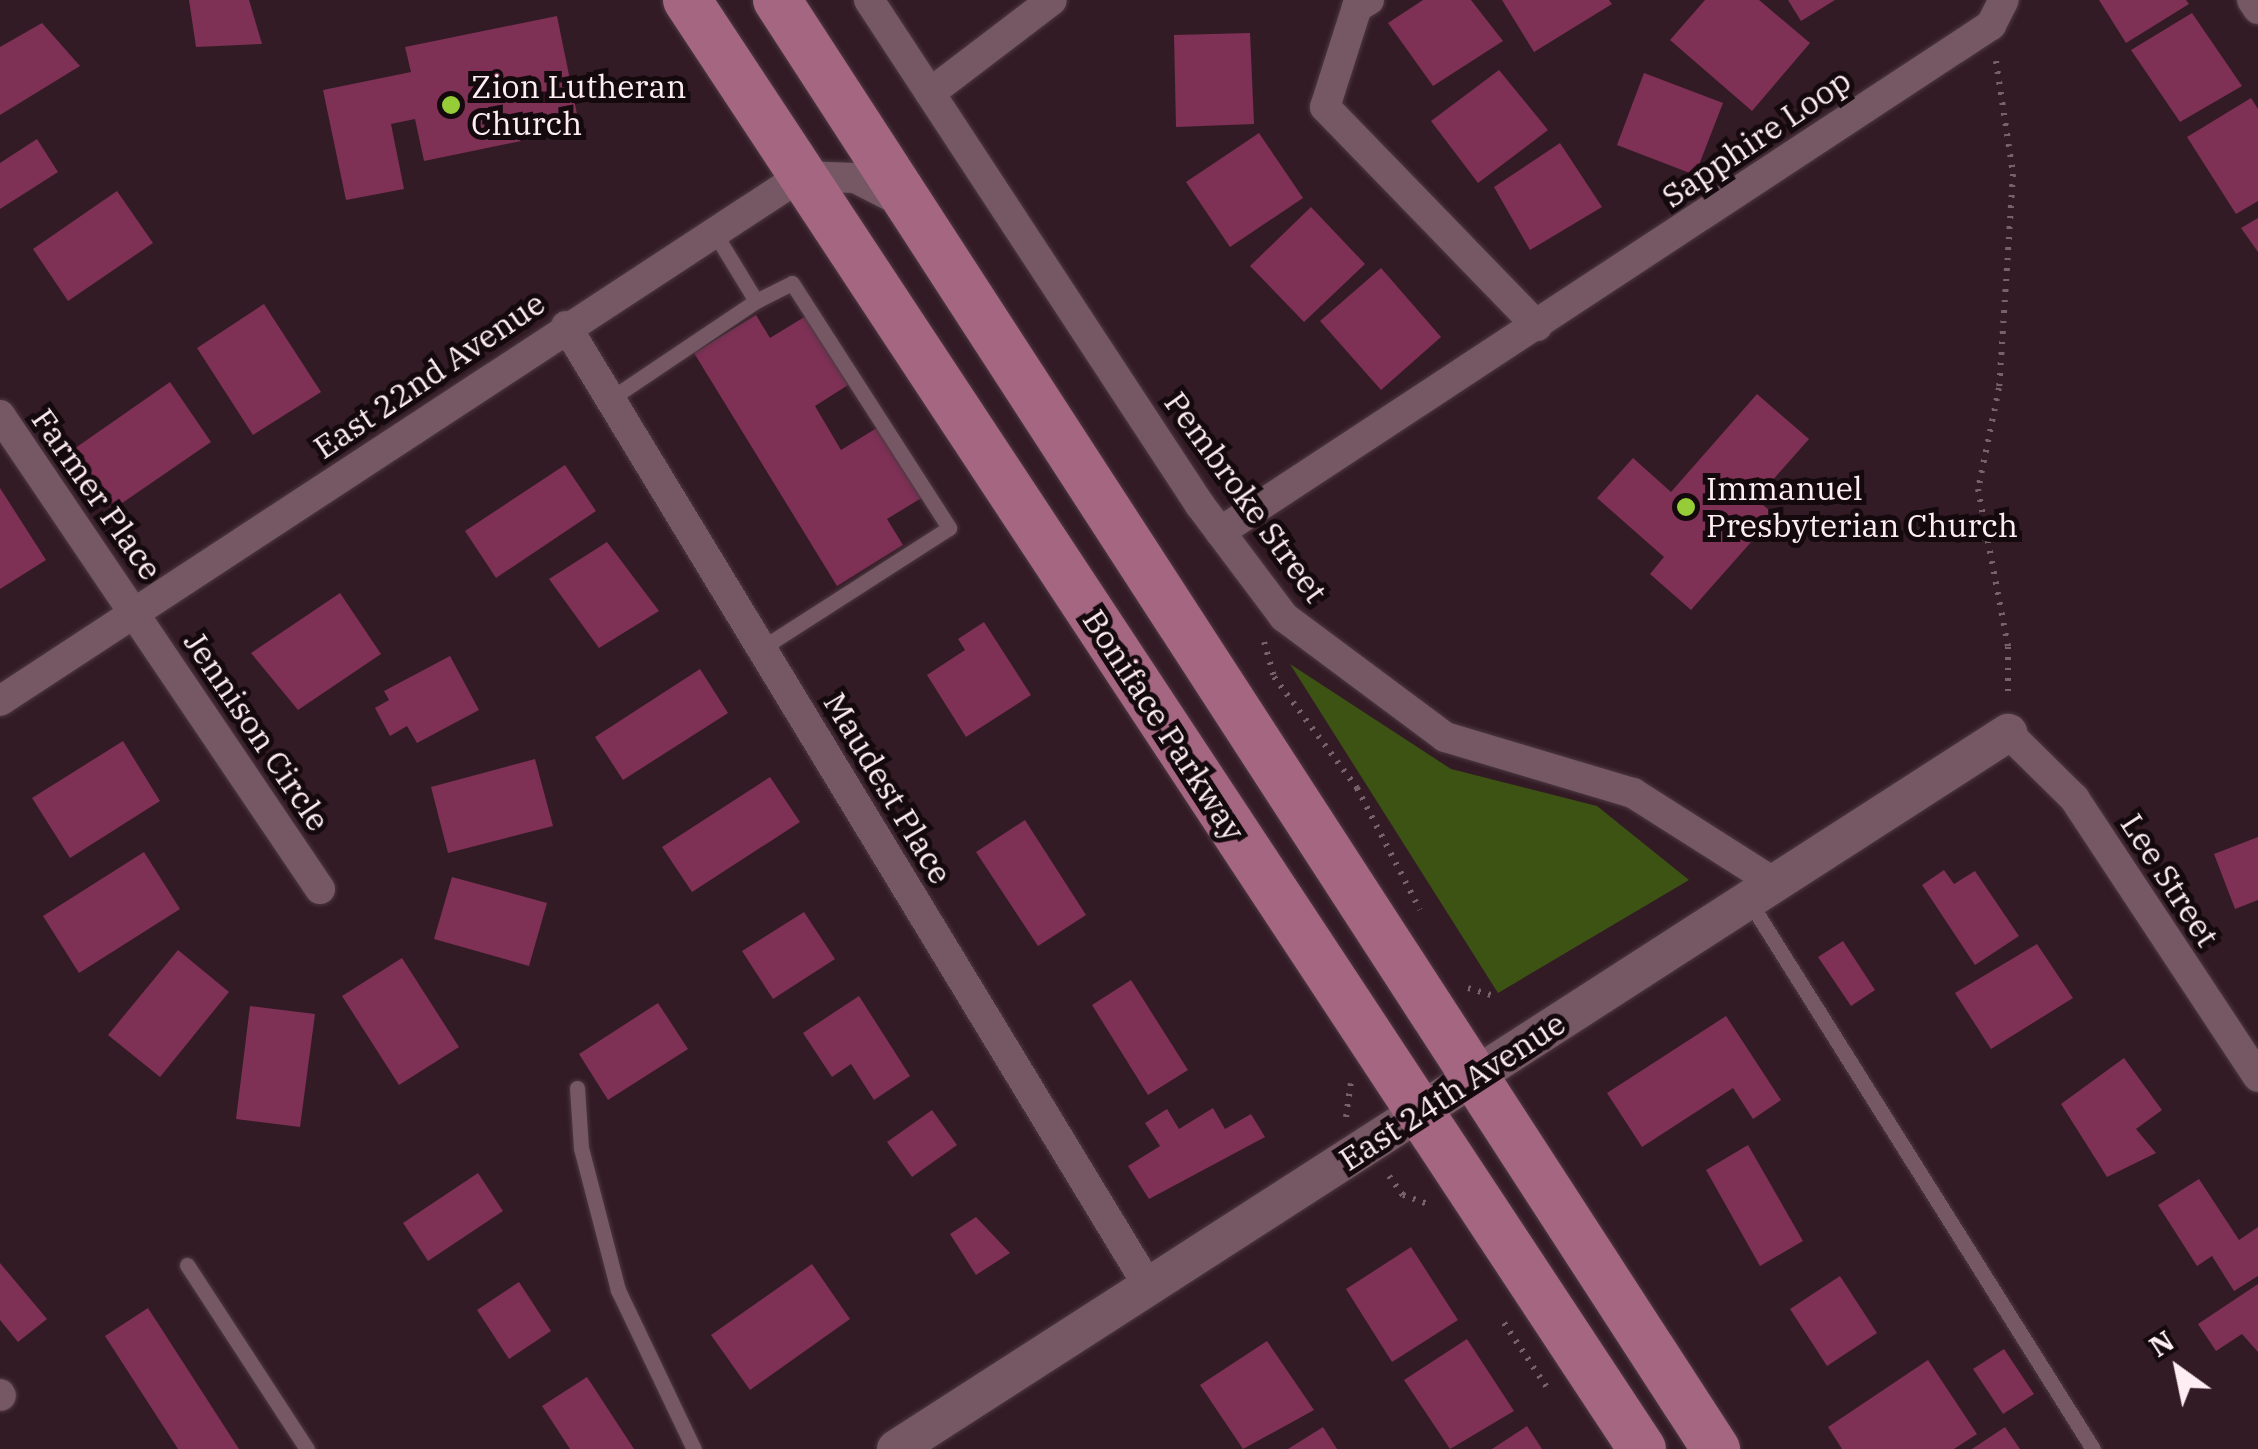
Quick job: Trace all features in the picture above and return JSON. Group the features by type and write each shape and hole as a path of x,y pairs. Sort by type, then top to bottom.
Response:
{"main road":[{"name":"Boniface Parkway","path":"687,0 1642,1449"},
{"path":"777,0 1716,1449"}],"street":[{"name":"Pembroke Street","path":"869,0 1220,532 1284,616 1446,737 1633,793 1762,892"},
{"path":"930,93 1052,0"},
{"path":"1369,0 1357,8 1325,108 1537,326"},
{"path":"2252,0 2258,9"},
{"name":"Sapphire Loop","path":"1220,532 1537,326 1997,12"},
{"path":"801,176 855,178 912,207"},
{"name":"East 22nd Avenue","path":"0,702 566,326 801,176"},
{"name":"Maudest Place","path":"566,326 1149,1287"},
{"name":"Farmer Place","path":"0,414 136,612"},
{"name":"Jennison Circle","path":"136,612 320,889"},
{"name":"East 24th Avenue","path":"896,1449 2008,733"},
{"name":"Lee Street","path":"2008,733 2074,798 2258,1077"}],"lane":[{"path":"714,232 756,301"},
{"path":"610,399 756,301 792,283 948,528 762,648"},
{"path":"1762,892 2093,1449"},
{"path":"577,1088 581,1148 618,1290 694,1449"},
{"path":"187,1266 307,1449"}],"path":[{"path":"1997,12 2013,174 1999,388 1978,490 2008,647 2008,733"}],"green space":[{"path":"1290,664 1451,769 1597,806 1689,880 1498,993"}],"building":[{"path":"189,0 249,0 262,44 196,47"},
{"path":"1423,0 1471,0 1503,41 1433,86 1388,23"},
{"path":"1502,0 1609,0 1612,4 1534,52"},
{"path":"1705,0 1759,0 1810,43 1752,111 1670,40"},
{"path":"1788,0 1835,0 1801,21"},
{"path":"2099,0 2186,0 2189,4 2126,43"},
{"path":"2192,13 2242,86 2180,122 2131,50"},
{"name":"Zion Lutheran Church","path":"557,16 580,129 424,161 415,119 391,124 404,189 346,200 323,90 411,72 405,47"},
{"path":"42,23 80,66 0,115 0,47"},
{"path":"1250,33 1254,124 1176,127 1174,35"},
{"path":"1499,70 1548,130 1478,183 1431,121"},
{"path":"1644,73 1723,103 1695,175 1617,145"},
{"path":"2251,98 2258,109 2258,201 2236,214 2187,137"},
{"path":"1259,133 1303,198 1230,247 1186,182"},
{"path":"37,139 58,172 0,209 0,163"},
{"path":"1560,143 1602,207 1530,250 1494,187"},
{"path":"117,191 153,243 68,301 33,249"},
{"path":"1311,207 1365,264 1304,322 1250,266"},
{"path":"2258,218 2258,252 2241,228"},
{"path":"1381,268 1441,337 1381,390 1320,321"},
{"path":"264,304 321,392 253,435 197,348"},
{"path":"756,315 770,338 806,316 848,385 815,406 841,450 880,426 923,497 887,519 903,545 837,586 694,353"},
{"path":"170,382 211,442 112,510 71,451"},
{"name":"Immanuel Presbyterian Church","path":"1757,394 1809,439 1756,499 1775,515 1691,610 1650,574 1664,557 1597,498 1633,458 1671,492"},
{"path":"565,465 596,511 496,578 465,531"},
{"path":"0,488 46,560 0,589"},
{"path":"607,542 659,611 599,648 549,579"},
{"path":"340,593 381,654 298,710 251,653"},
{"path":"984,622 1031,695 966,737 927,675 965,650 958,639"},
{"path":"450,656 479,710 417,743 407,726 390,736 375,708 389,700 384,691"},
{"path":"700,669 728,713 623,780 595,737"},
{"path":"123,741 160,801 70,858 32,798"},
{"path":"535,759 553,826 448,853 431,787"},
{"path":"770,777 800,822 692,892 662,847"},
{"path":"1025,820 1086,915 1038,946 976,852"},
{"path":"2258,837 2258,900 2235,909 2214,854"},
{"path":"144,852 180,909 79,973 43,916"},
{"path":"1944,870 1954,884 1975,871 2019,936 1975,965 1922,885"},
{"path":"452,877 547,903 529,966 434,939"},
{"path":"804,912 835,959 773,999 742,951"},
{"path":"1843,941 1875,990 1851,1006 1818,957"},
{"path":"2037,944 2073,998 1991,1049 1955,993"},
{"path":"178,950 229,992 160,1077 108,1035"},
{"path":"402,958 459,1047 399,1085 342,996"},
{"path":"1131,980 1188,1070 1148,1095 1092,1005"},
{"path":"859,996 910,1076 874,1100 851,1064 832,1077 803,1033"},
{"path":"658,1003 688,1049 608,1100 579,1054"},
{"path":"250,1006 315,1014 300,1127 236,1119"},
{"path":"1726,1016 1781,1100 1753,1119 1733,1088 1642,1147 1607,1093"},
{"path":"2124,1058 2162,1110 2136,1129 2156,1153 2107,1177 2061,1104"},
{"path":"1213,1108 1225,1129 1251,1114 1265,1137 1149,1199 1128,1166 1160,1146 1145,1123 1167,1109 1179,1129"},
{"path":"932,1110 957,1145 912,1177 887,1142"},
{"path":"1748,1145 1803,1241 1760,1266 1706,1170"},
{"path":"478,1173 503,1211 428,1261 403,1223"},
{"path":"2199,1179 2239,1240 2258,1227 2258,1276 2234,1291 2212,1256 2197,1266 2158,1205"},
{"path":"976,1217 1010,1253 976,1275 950,1234"},
{"path":"1411,1247 1458,1320 1392,1362 1346,1289"},
{"path":"0,1263 47,1319 18,1342 0,1320"},
{"path":"812,1264 850,1319 750,1390 711,1335"},
{"path":"1840,1276 1877,1333 1827,1366 1790,1309"},
{"path":"519,1282 551,1331 509,1359 477,1310"},
{"path":"2258,1284 2258,1352 2242,1334 2216,1351 2198,1324"},
{"path":"148,1308 239,1449 178,1449 105,1336"},
{"path":"1467,1339 1514,1411 1450,1449 1404,1380"},
{"path":"1267,1341 1314,1410 1243,1449 1200,1385"},
{"path":"2004,1349 2034,1394 2003,1414 1973,1369"},
{"path":"1928,1360 1977,1434 1954,1449 1842,1449 1828,1427"},
{"path":"587,1377 634,1449 570,1449 542,1406"},
{"path":"1527,1426 1542,1449 1492,1449"},
{"path":"1323,1427 1337,1449 1288,1449"},
{"path":"2005,1427 2020,1449 1972,1449"}],"place":[{"name":"Zion Lutheran Church","path":"451,105"},
{"name":"Immanuel Presbyterian Church","path":"1686,507"}]}
